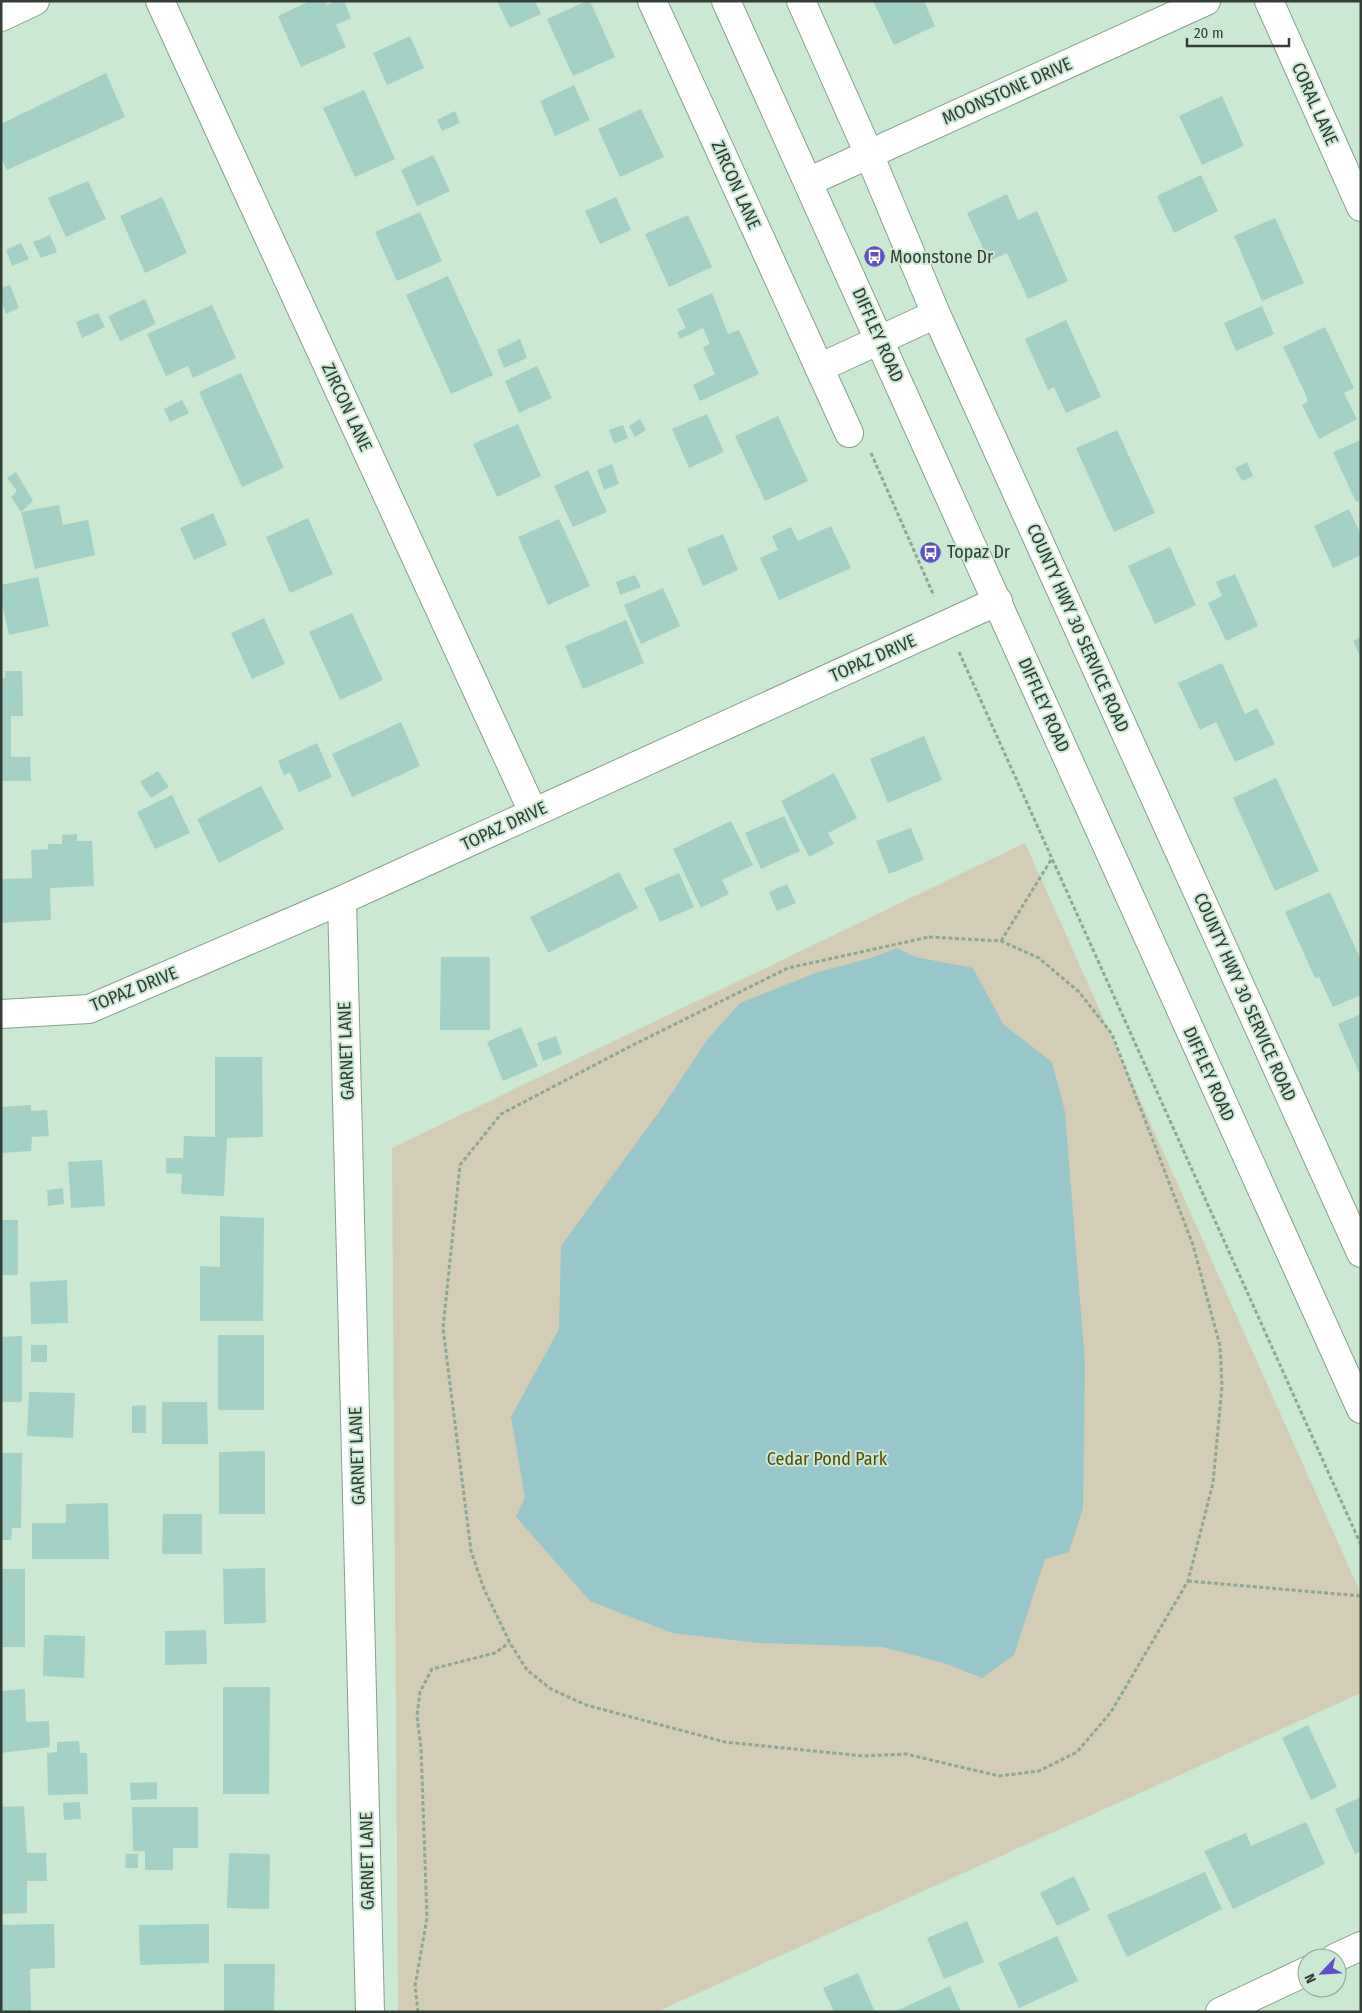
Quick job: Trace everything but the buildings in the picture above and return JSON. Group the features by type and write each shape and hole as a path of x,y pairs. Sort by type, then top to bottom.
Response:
{"street":[{"path":"1,17 35,1"},
{"name":"ZIRCON LANE","path":"160,1 533,812"},
{"name":"ZIRCON LANE","path":"652,1 849,432"},
{"name":"DIFFLEY ROAD","path":"726,1 1361,1409"},
{"name":"COUNTY HWY 30 SERVICE ROAD","path":"801,1 869,154 936,314 1361,1253"},
{"name":"MOONSTONE DRIVE","path":"808,182 1206,1"},
{"name":"CORAL LANE","path":"1269,1 1361,207"},
{"path":"819,368 936,314"},
{"name":"TOPAZ DRIVE","path":"1,1014 89,1009 342,900 998,601"},
{"name":"GARNET LANE","path":"342,900 370,2012"},
{"path":"1347,1952 1361,1946"},
{"path":"1220,2012 1297,1976"}],"path":[{"path":"849,432 870,450 1051,859 1361,1546"},
{"path":"1001,941 1051,859"},
{"path":"929,938 1001,941 1039,958 1079,992 1112,1034 1193,1245 1220,1346 1222,1386 1213,1482 1188,1581 1111,1712 1077,1752 1039,1771 999,1776 906,1754 864,1756 725,1742 586,1706 551,1689 528,1670 510,1643 484,1589 470,1551 443,1328 460,1165 501,1114 629,1047 788,968 929,938"},
{"path":"1188,1581 1361,1596"},
{"path":"418,2012 415,1986 426,1918 421,1748 417,1716 420,1692 432,1669 494,1652 510,1643"}],"green space":[{"name":"Cedar Pond Park","path":"1025,843 1361,1594 1361,1693 656,2012 398,2012 392,1148"}],"water":[{"path":"897,948 915,957 973,968 1003,1024 1052,1062 1065,1112 1085,1363 1083,1508 1069,1552 1045,1559 1014,1655 982,1678 947,1664 883,1647 760,1643 672,1633 590,1601 516,1517 525,1497 511,1417 559,1329 561,1246 664,1105 707,1040 740,1003 818,972 871,958"}],"place":[{"name":"Moonstone Dr","path":"874,257"},
{"name":"Topaz Dr","path":"931,552"}]}
